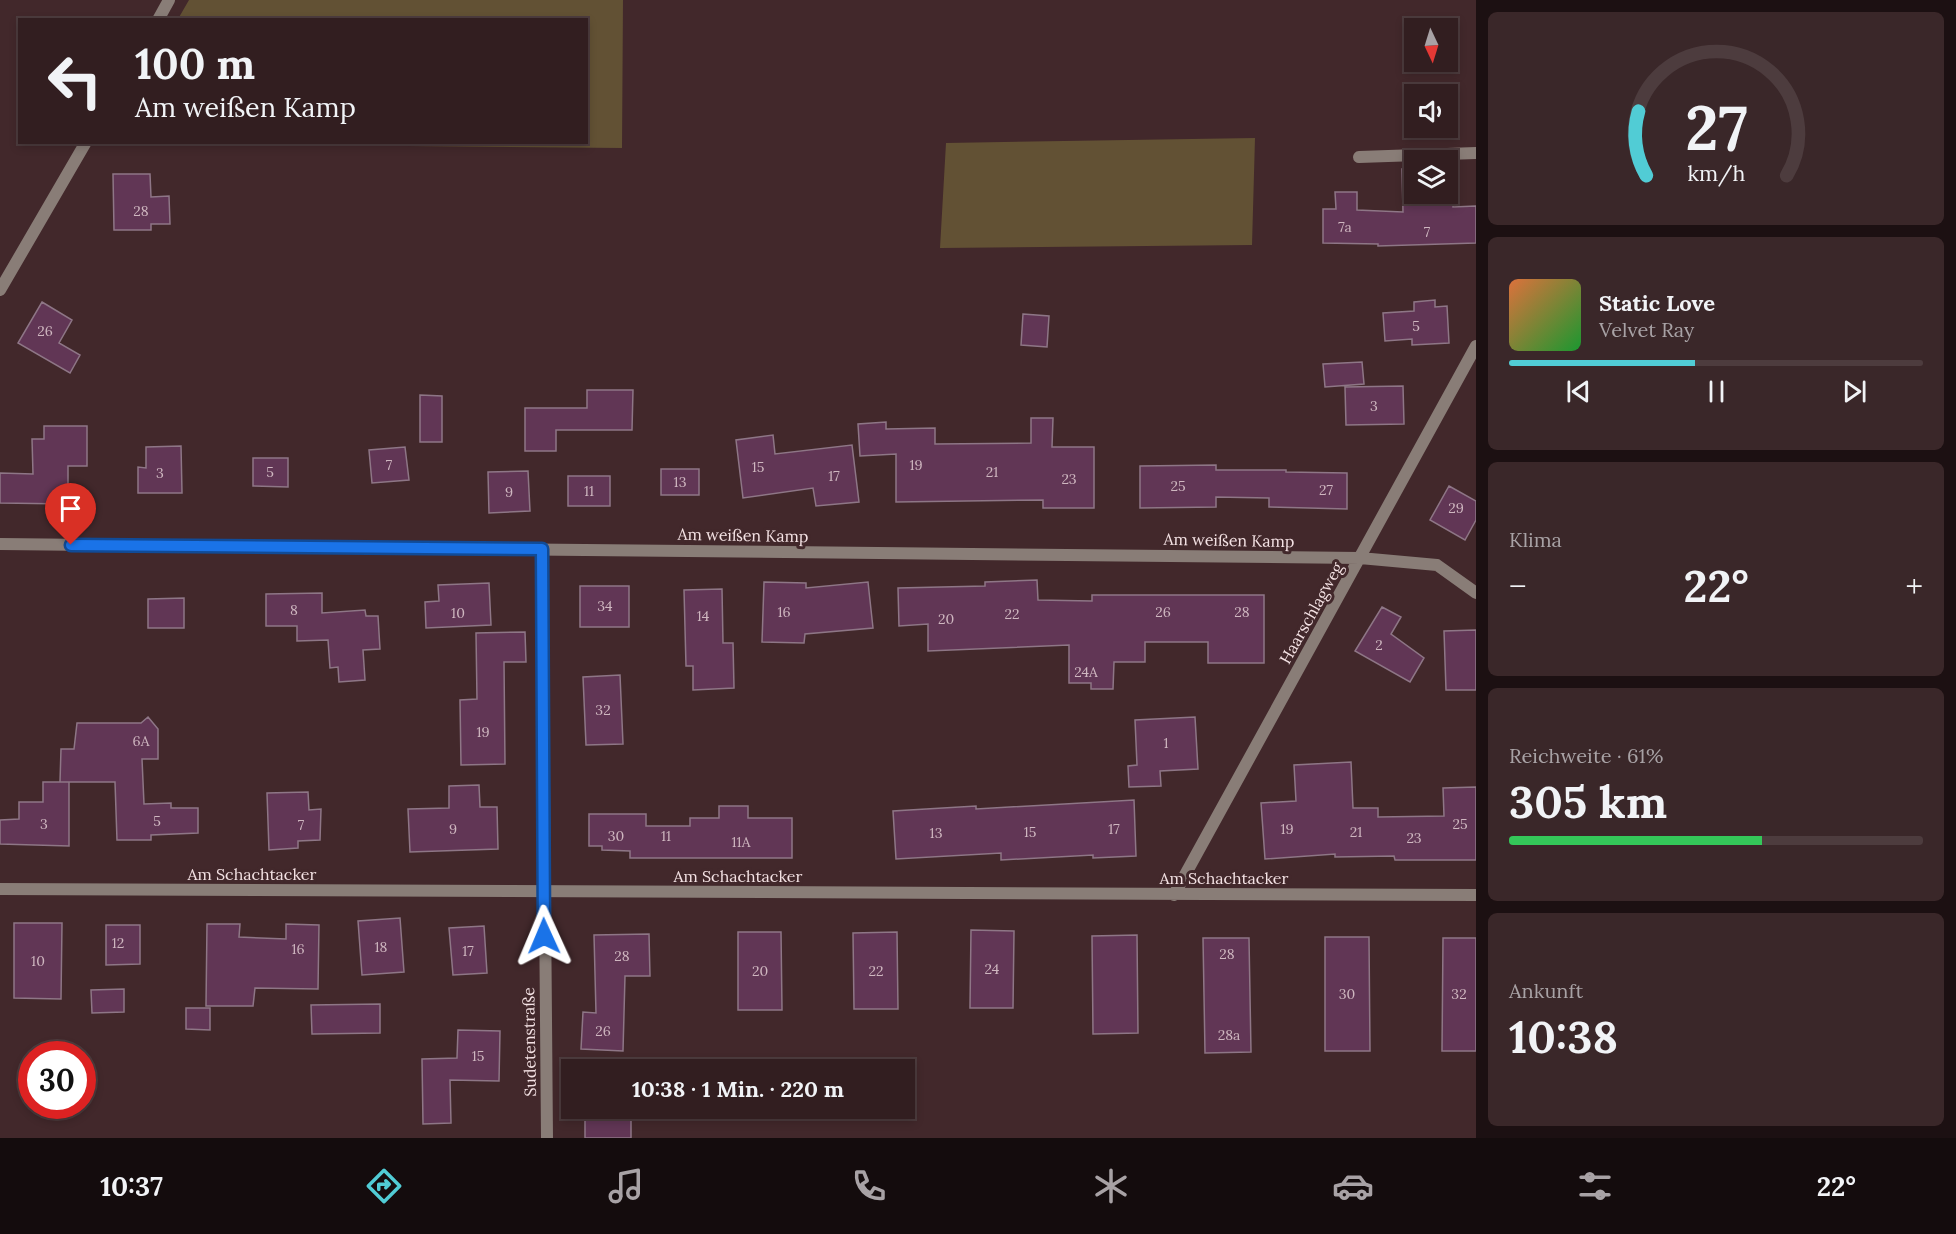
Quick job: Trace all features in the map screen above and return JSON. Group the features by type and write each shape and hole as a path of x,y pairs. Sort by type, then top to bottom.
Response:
{"street":[{"path":"159,18 169,0"},
{"path":"0,290 85,144"},
{"path":"1359,157 1476,153"},
{"name":"Haarschlagweg","path":"1174,895 1476,346"},
{"name":"Am weißen Kamp","path":"0,544 1360,558 1437,565 1476,593"},
{"name":"Sudetenstraße","path":"542,549 543,892 547,1138"},
{"name":"Am Schachtacker","path":"0,889 1476,895"}],"shaded area":[{"path":"189,0 623,0 622,148 216,144 588,144 588,18 179,18"},
{"path":"1255,138 1252,245 940,248 946,143"}],"building":[{"path":"1402,169 1404,169 1404,204 1476,206 1476,243 1378,246 1378,244 1323,243 1323,209 1336,209 1335,192 1357,192 1357,210 1403,212"},
{"path":"113,174 150,174 151,197 169,196 170,224 151,224 151,230 114,230"},
{"path":"1435,300 1435,307 1447,306 1449,343 1412,345 1412,339 1385,341 1383,313 1414,311 1414,302"},
{"path":"42,302 72,320 59,343 80,355 70,373 18,343"},
{"path":"1023,314 1049,316 1047,347 1021,345"},
{"path":"1362,362 1364,384 1325,387 1323,364"},
{"path":"1403,386 1404,424 1346,425 1345,387"},
{"path":"587,390 633,390 632,430 556,430 556,451 525,451 525,408 587,408"},
{"path":"420,395 442,396 442,442 420,442"},
{"path":"1031,418 1053,418 1052,447 1094,447 1094,508 1043,508 1043,500 896,502 896,454 860,456 858,424 886,422 886,429 935,428 935,444 1031,443"},
{"path":"44,426 87,426 87,466 68,466 68,504 0,503 0,473 33,474 32,439 44,439"},
{"path":"773,435 775,454 852,445 859,502 816,506 813,488 743,498 736,440"},
{"path":"181,446 182,493 138,493 138,467 146,468 146,447"},
{"path":"405,447 409,480 372,483 369,450"},
{"path":"253,458 288,458 288,487 253,486"},
{"path":"1216,465 1216,470 1347,473 1347,509 1269,507 1269,498 1216,497 1216,507 1140,508 1140,466"},
{"path":"661,469 699,469 699,495 661,495"},
{"path":"528,471 530,511 489,513 488,472"},
{"path":"568,476 610,476 610,506 568,506"},
{"path":"1449,486 1476,501 1476,520 1465,540 1430,520"},
{"path":"1037,580 1038,600 1092,601 1092,595 1264,595 1264,663 1208,663 1208,642 1145,642 1145,662 1114,662 1113,689 1091,689 1091,683 1069,683 1069,645 928,651 928,624 899,626 898,588 985,586 985,582"},
{"path":"764,582 806,583 806,588 868,582 873,628 805,634 804,643 762,642"},
{"path":"489,583 491,625 426,628 425,602 439,601 438,585"},
{"path":"580,586 629,586 629,627 580,627"},
{"path":"722,589 723,643 733,643 734,688 693,690 693,666 686,666 684,590"},
{"path":"322,593 322,613 365,610 366,616 378,616 380,649 363,650 365,680 339,682 338,667 330,668 328,640 297,641 297,626 266,626 266,594"},
{"path":"184,598 184,628 148,628 148,599"},
{"path":"1382,607 1401,617 1391,634 1424,658 1410,682 1355,651"},
{"path":"1476,630 1476,690 1446,690 1444,631"},
{"path":"525,632 526,662 504,662 505,764 461,765 460,700 477,699 476,633"},
{"path":"620,675 623,744 586,745 583,677"},
{"path":"148,717 158,729 158,759 142,759 144,804 171,803 171,808 198,808 198,833 151,835 151,840 117,840 115,782 60,782 61,749 74,749 77,723 141,723"},
{"path":"1195,717 1198,769 1160,771 1161,786 1129,787 1128,766 1137,765 1135,720"},
{"path":"1351,762 1353,808 1378,808 1378,817 1444,816 1443,788 1476,787 1476,860 1395,860 1394,856 1335,857 1335,854 1265,859 1261,803 1296,801 1294,765"},
{"path":"43,782 69,782 69,846 0,844 0,820 19,819 19,802 43,802"},
{"path":"479,785 480,807 497,807 498,849 410,852 408,809 449,808 449,786"},
{"path":"308,792 309,810 321,809 320,840 298,841 298,848 269,850 267,793"},
{"path":"1134,800 1136,856 1093,858 1093,855 1001,860 1001,853 896,859 893,811"},
{"path":"719,806 748,806 748,818 792,818 792,858 630,858 630,851 602,850 602,846 589,846 589,814 646,814 646,826 690,826 690,818 719,818"},
{"path":"400,918 404,972 362,975 358,921"},
{"path":"14,923 62,923 61,999 14,998"},
{"path":"207,924 240,924 239,937 286,939 286,924 319,925 318,989 255,988 253,1006 206,1006"},
{"path":"106,925 140,925 140,964 106,965"},
{"path":"484,926 487,973 453,975 449,928"},
{"path":"971,930 1014,931 1013,1008 970,1008"},
{"path":"738,932 781,932 782,1010 738,1010"},
{"path":"897,932 898,1009 854,1009 853,933"},
{"path":"649,934 650,976 625,976 623,1051 581,1049 583,1012 596,1013 594,935"},
{"path":"1137,935 1138,1033 1093,1034 1092,936"},
{"path":"1325,937 1369,937 1370,1051 1325,1051"},
{"path":"1203,938 1249,938 1251,1052 1205,1053"},
{"path":"1443,938 1476,938 1476,1051 1442,1051"},
{"path":"124,989 124,1012 92,1013 91,990"},
{"path":"380,1004 380,1033 312,1034 311,1005"},
{"path":"186,1008 210,1008 210,1030 186,1029"},
{"path":"458,1030 500,1031 499,1081 450,1080 451,1123 423,1124 422,1059 457,1058"},
{"path":"585,1119 631,1119 631,1138 585,1138"}],"route":[{"path":"71,545 542,549 544,936"}]}
